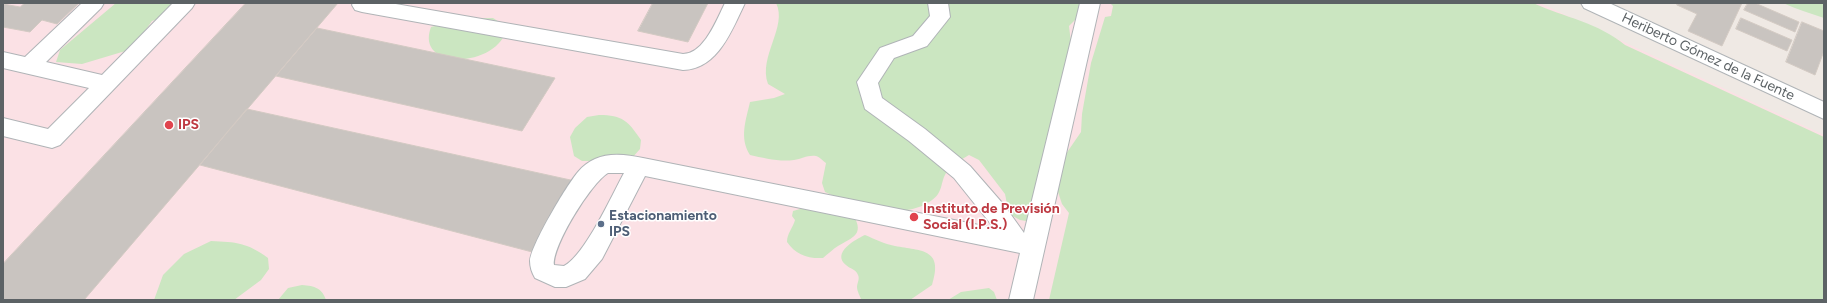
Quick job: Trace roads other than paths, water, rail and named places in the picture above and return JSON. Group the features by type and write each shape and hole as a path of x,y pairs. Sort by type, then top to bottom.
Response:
{"street":[{"path":"29,66 94,3"},
{"path":"3,128 52,139 185,3"},
{"path":"362,6 669,61 689,62 708,52 721,32 735,3"},
{"path":"938,3 940,17 920,41 887,54 867,82 873,103 917,135 962,172 1026,244"},
{"path":"1021,300 1026,244 1090,3"},
{"name":"Heriberto Gómez de la Fuente","path":"1591,3 1620,9 1824,111"},
{"path":"3,60 105,84"},
{"path":"639,167 596,247 585,264 573,274 562,278 550,276 543,271 542,260 546,248 583,180 593,170 603,165 618,164 639,167 1026,244"}],"place":[{"name":"IPS","path":"169,125"},
{"name":"Instituto de Previsión Social (I.P.S.)","path":"914,217"},
{"name":"Estacionamiento IPS","path":"601,224"}]}
